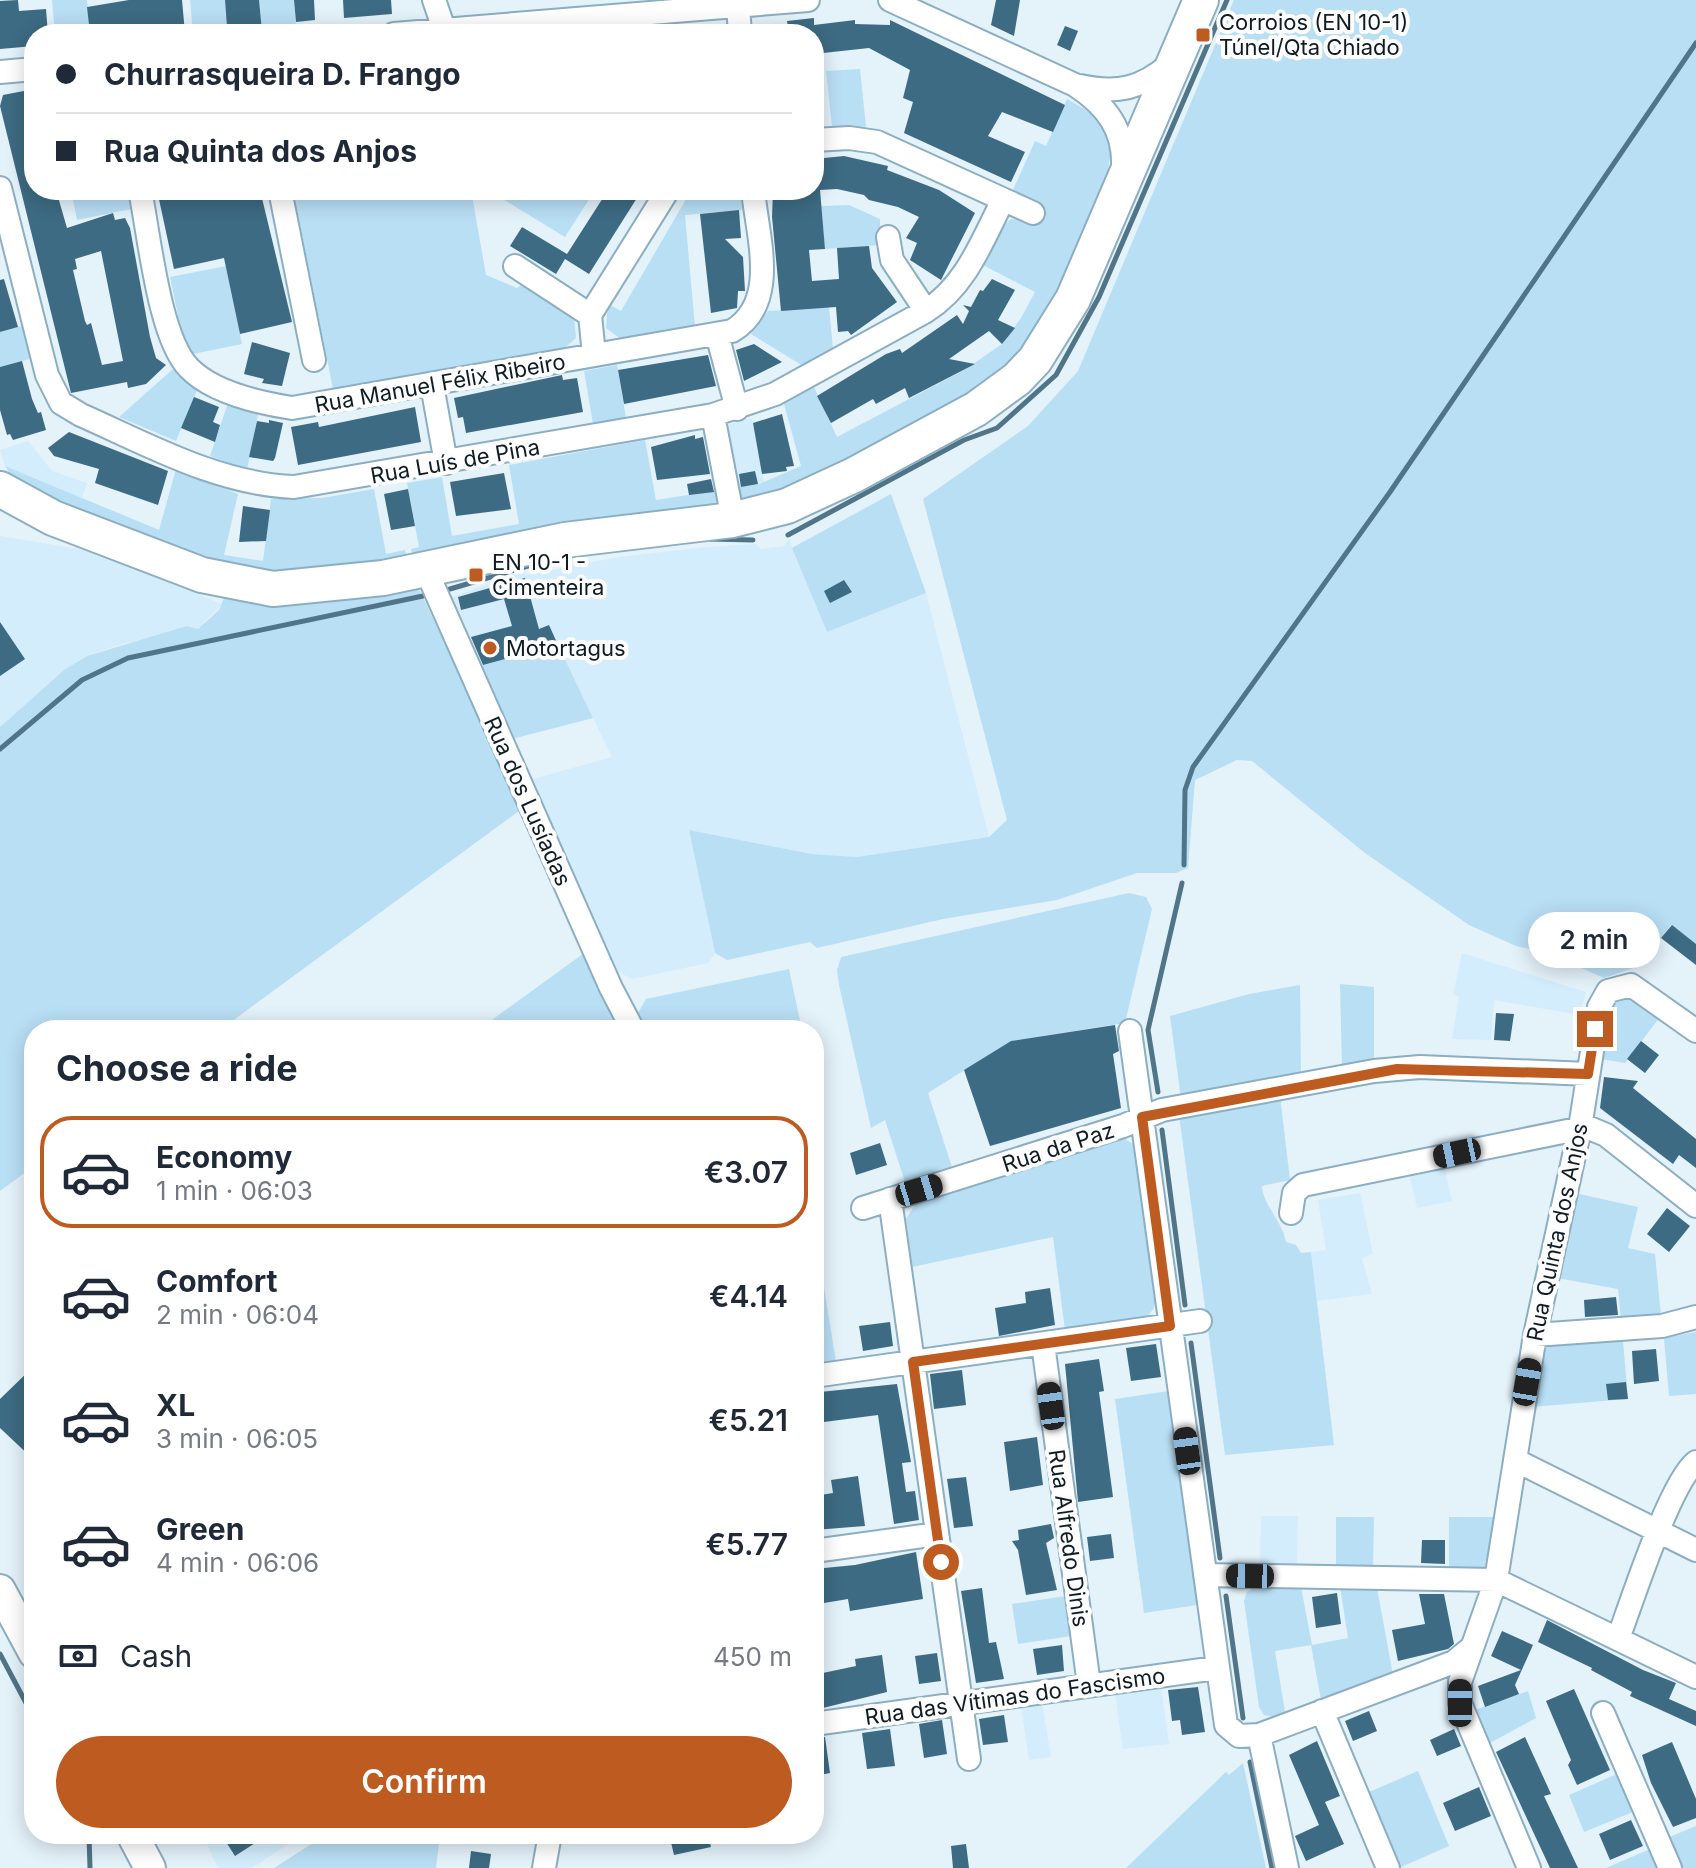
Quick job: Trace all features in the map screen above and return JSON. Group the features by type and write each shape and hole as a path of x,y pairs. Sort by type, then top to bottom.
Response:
{"main road":[{"path":"0,489 39,512 98,536 225,582 273,589 342,584 426,570 565,540 764,513 854,475 976,409 1026,370 1061,322 1201,0"},
{"path":"0,519 98,536"},
{"path":"0,1590 24,1634"},
{"path":"137,1844 150,1868"}],"street":[{"path":"434,0 442,24"},
{"path":"476,24 579,8 738,6 808,0"},
{"path":"890,0 1149,119"},
{"path":"738,6 739,24"},
{"path":"1109,100 1151,80 1175,59"},
{"path":"0,72 24,70"},
{"path":"1109,100 1123,149 1123,168 1113,203"},
{"path":"824,139 849,138 877,142 1033,213"},
{"name":"Rua Luís de Pina","path":"0,188 47,375 61,403 225,477 269,486 322,485 737,409 775,394 926,311 959,283 1003,200"},
{"name":"Rua Manuel Félix Ribeiro","path":"142,200 167,328 180,357 199,377 259,401 292,408 717,334 743,325 758,306 761,295 754,200"},
{"path":"282,200 314,360"},
{"path":"594,355 590,315 662,200"},
{"path":"888,237 892,260 926,311"},
{"path":"515,266 590,315"},
{"path":"717,334 737,409"},
{"path":"432,385 446,463"},
{"path":"713,415 731,509"},
{"name":"Rua dos Lusíadas","path":"426,570 605,975 628,1020"},
{"name":"Rua Quinta dos Anjos","path":"1529,1868 1460,1703 1460,1682 1496,1580 1535,1335 1580,1128 1599,1007 1608,991 1631,985 1696,1031"},
{"path":"1130,1031 1224,1718 1239,1736 1259,1735 1454,1662 1472,1647"},
{"name":"Rua da Paz","path":"863,1208 1142,1117 1397,1069 1588,1074"},
{"path":"1291,1213 1294,1193 1303,1185 1580,1128 1600,1131 1696,1206"},
{"path":"890,1199 969,1759"},
{"path":"1535,1335 1662,1326 1696,1317"},
{"path":"824,1375 1200,1321"},
{"name":"Rua Alfredo Dinis","path":"1043,1344 1089,1685"},
{"path":"1515,1460 1696,1550"},
{"path":"1618,1639 1658,1531 1688,1470 1696,1462"},
{"path":"824,1550 937,1534"},
{"path":"1205,1575 1496,1580 1696,1677"},
{"name":"Rua das Vítimas do Fascismo","path":"824,1723 1216,1668"},
{"path":"1322,1711 1388,1868"},
{"path":"1603,1713 1670,1868"},
{"path":"1259,1735 1287,1868"},
{"path":"544,1868 548,1844"}],"shaded area":[{"path":"52,0 87,0 89,24 54,24"},
{"path":"190,0 225,0 226,24 192,24"},
{"path":"259,0 294,0 296,24 261,24"},
{"path":"1234,0 1696,0 1696,944 1671,925 1639,966 1604,978 1548,953 1516,946 1469,925 1365,853 1252,761 1237,760 1195,780 1188,868 1176,873 1137,873 1057,900 943,919 817,948 810,942 727,960 715,953 689,830 812,854 857,857 989,837 1007,820 923,499 1028,426 1078,371"},
{"path":"860,69 866,127 832,126 826,71"},
{"path":"1067,99 1100,118 1111,149 1108,169 1099,201 1062,290 1038,334 991,383 849,462 756,503 414,559 411,549 419,547 407,483 442,477 452,536 519,524 509,465 645,440 656,500 759,484 801,466 784,404 814,387 837,437 966,369 1002,344 1035,292 983,265 1001,227 1011,219 1039,223 1046,217 1045,209 1013,190 1035,141 1046,146"},
{"path":"73,200 129,200 131,209 77,220"},
{"path":"295,200 473,200 486,275 517,288 524,283 574,316 576,338 557,355 334,394"},
{"path":"504,200 589,200 565,237"},
{"path":"742,200 742,210 685,215 695,327 622,340 606,328 608,304 621,311 685,201"},
{"path":"849,205 880,219 880,245 825,249 821,206"},
{"path":"226,266 242,344 193,354 183,340 170,277"},
{"path":"829,307 833,349 803,366 751,334 768,311"},
{"path":"22,326 30,359 0,367 0,332"},
{"path":"617,365 626,418 593,424 584,371"},
{"path":"173,369 197,390 176,441 119,417"},
{"path":"228,403 258,414 247,470 210,456"},
{"path":"752,418 764,482 731,489 720,427"},
{"path":"28,441 52,471 87,483 82,498 5,466 0,450"},
{"path":"5,466 159,530 176,469 238,494 224,555 263,561 271,499 322,498 374,489 386,554 405,550 407,560 310,573 239,571 57,507 13,479"},
{"path":"891,494 926,593 827,632 792,548"},
{"path":"0,536 97,552 222,604 198,629 121,644 87,656 64,670 0,727"},
{"path":"789,539 827,632 926,593 989,837 857,857 812,854 689,830 715,953 708,963 632,979 617,971 551,832 533,779 612,757 558,646 480,666 452,597 523,572 525,575 619,557 707,547 755,544 761,549 784,546"},
{"path":"418,587 523,808 234,1020 24,1020 24,1173 0,1191 0,727 64,670 87,656 187,626 198,629 219,610 226,593"},
{"path":"558,645 593,718 512,739 480,666"},
{"path":"1129,893 1146,897 1152,909 1125,1023 1011,1041 928,1093 952,1167 905,1182 885,1120 871,1128 839,985 837,970 841,957"},
{"path":"587,951 617,1020 492,1020"},
{"path":"1462,953 1586,992 1580,1015 1494,1000 1491,1040 1452,1039 1459,996 1453,995"},
{"path":"789,969 800,1020 642,1020 638,1013 646,999"},
{"path":"1340,984 1374,987 1374,1063 1342,1068"},
{"path":"1300,985 1301,1075 1181,1099 1170,1016 1249,994"},
{"path":"1630,995 1660,1017 1625,1063 1601,1059 1609,1011 1614,1004"},
{"path":"1280,1096 1290,1180 1262,1186 1263,1193 1286,1242 1296,1245 1301,1253 1311,1252 1334,1445 1225,1455 1179,1115"},
{"path":"1124,1138 1135,1146 1156,1297 1154,1308 1147,1317 1065,1330 1053,1237 912,1267 906,1219 917,1202"},
{"path":"1444,1165 1452,1201 1417,1208 1409,1172"},
{"path":"1360,1193 1373,1254 1362,1258 1372,1294 1317,1301 1311,1252 1326,1250 1318,1200"},
{"path":"1575,1193 1638,1207 1628,1248 1655,1254 1661,1316 1621,1319 1618,1289 1557,1278"},
{"path":"824,1287 836,1362 824,1364"},
{"path":"1696,1332 1696,1394 1669,1396 1664,1338"},
{"path":"1623,1341 1628,1399 1531,1407 1543,1349 1547,1346"},
{"path":"1169,1391 1197,1605 1144,1613 1115,1399"},
{"path":"1261,1516 1298,1516 1297,1567 1260,1567"},
{"path":"1336,1517 1374,1517 1373,1569 1336,1568"},
{"path":"1449,1517 1495,1517 1484,1569 1449,1570"},
{"path":"1255,1587 1301,1587 1312,1645 1348,1638 1340,1587 1377,1588 1393,1675 1321,1700 1311,1645 1275,1651 1285,1712 1274,1717 1264,1715 1259,1707 1244,1601 1247,1592"},
{"path":"1066,1596 1071,1636 1018,1644 1012,1604"},
{"path":"1161,1686 1169,1744 1123,1749 1115,1693"},
{"path":"1528,1691 1536,1718 1488,1744 1475,1710"},
{"path":"1042,1703 1051,1757 1029,1760 1021,1706"},
{"path":"1243,1763 1266,1868 1126,1868 1226,1772 1229,1775"},
{"path":"1418,1771 1449,1846 1401,1867 1369,1792"},
{"path":"1617,1774 1633,1812 1584,1832 1569,1795"},
{"path":"1696,1826 1696,1868 1680,1868 1667,1838"},
{"path":"207,1844 288,1844 252,1868 218,1868"},
{"path":"311,1844 439,1844 436,1868 274,1868"},
{"path":"1650,1849 1658,1868 1606,1868"}],"building":[{"path":"18,0 19,11 46,9 47,24 24,24 24,47 0,49 0,1"},
{"path":"129,0 182,0 184,24 89,24 87,7"},
{"path":"225,0 259,0 261,24 227,24"},
{"path":"294,0 314,0 315,20 296,22"},
{"path":"343,0 391,0 392,14 344,18"},
{"path":"996,0 1020,0 1014,36 991,25"},
{"path":"814,18 814,24 787,24 787,21"},
{"path":"855,20 855,24 890,25 890,20 1065,105 1053,132 1002,112 988,136 1025,152 1011,182 904,133 913,102 903,98 910,70 869,48 824,53 822,24"},
{"path":"1065,26 1078,31 1070,51 1057,45"},
{"path":"24,91 24,200 59,200 67,228 113,213 115,220 125,218 130,228 150,337 156,358 166,365 146,384 128,388 127,382 71,393 0,106 3,95","holes":["101,251 123,361 102,365 91,323 87,325 85,321 73,270 77,269 75,259"]},
{"path":"844,156 888,166 887,170 939,190 975,213 941,280 910,260 917,243 906,238 919,217 898,207 869,200 864,195 837,189 824,190 824,158"},
{"path":"159,200 262,200 292,322 240,334 224,258 174,269"},
{"path":"602,200 636,200 589,274 565,259 556,274 510,246 522,227 567,254"},
{"path":"773,200 821,200 825,249 809,250 812,281 839,279 837,248 869,246 872,268 897,302 851,335 848,331 838,332 836,307 781,311"},
{"path":"739,210 741,238 725,239 743,257 745,291 738,291 737,308 711,313 700,214"},
{"path":"4,279 18,327 0,332 0,280"},
{"path":"992,279 1015,290 998,320 1015,328 1002,344 989,331 949,359 975,364 909,398 905,388 876,404 873,399 831,423 817,396 886,354 900,349 902,353 957,315 963,324 969,311 963,305 971,307 980,290 983,291"},
{"path":"252,342 290,353 282,386 262,383 264,379 244,374"},
{"path":"754,344 782,362 744,381 736,350"},
{"path":"708,355 716,386 624,404 618,370"},
{"path":"22,361 32,399 38,413 41,412 46,430 13,440 10,434 7,435 0,410 0,367"},
{"path":"562,375 563,380 577,378 583,412 466,433 463,417 458,418 454,398"},
{"path":"194,397 219,407 213,422 220,425 215,442 181,428"},
{"path":"415,407 421,442 298,465 291,427 318,422 319,427"},
{"path":"782,414 794,466 786,467 787,471 762,474 753,423"},
{"path":"269,420 283,423 275,458 273,461 249,457 257,421 269,423"},
{"path":"69,432 168,471 158,505 95,483 99,469 54,456 48,448"},
{"path":"695,435 695,439 703,437 710,474 657,480 651,447"},
{"path":"755,471 758,484 741,487 739,474"},
{"path":"504,473 511,509 456,516 450,482"},
{"path":"711,479 714,492 689,495 687,484"},
{"path":"408,489 415,526 391,530 384,494"},
{"path":"243,506 270,510 266,541 239,542"},
{"path":"525,578 539,629 549,625 558,645 483,665 471,637 512,626 504,599 461,610 458,597"},
{"path":"844,580 852,592 830,603 824,591"},
{"path":"0,622 25,659 0,676"},
{"path":"1672,925 1696,944 1696,965 1661,938"},
{"path":"1496,1013 1514,1014 1510,1041 1494,1040"},
{"path":"1115,1025 1119,1051 1113,1054 1121,1108 990,1146 964,1070 1011,1041"},
{"path":"1641,1041 1659,1055 1645,1073 1627,1059"},
{"path":"1604,1077 1638,1081 1633,1088 1696,1139 1696,1168 1679,1155 1673,1164 1600,1108"},
{"path":"880,1143 887,1165 856,1175 850,1153"},
{"path":"1667,1208 1690,1226 1669,1252 1647,1234"},
{"path":"1050,1288 1055,1325 999,1336 995,1308 1026,1303 1025,1292"},
{"path":"1616,1297 1618,1315 1585,1317 1584,1300"},
{"path":"890,1322 893,1346 863,1351 859,1326"},
{"path":"1156,1344 1161,1377 1131,1381 1126,1348"},
{"path":"1656,1349 1659,1381 1634,1384 1632,1351"},
{"path":"1099,1359 1104,1391 1099,1392 1113,1497 1078,1502 1065,1364"},
{"path":"962,1370 966,1405 934,1409 930,1374"},
{"path":"24,1376 24,1451 0,1428 0,1399"},
{"path":"1626,1382 1628,1399 1608,1400 1606,1384"},
{"path":"897,1384 911,1462 902,1463 906,1492 915,1491 919,1520 894,1524 878,1415 824,1422 824,1392"},
{"path":"1037,1437 1043,1485 1010,1491 1004,1442"},
{"path":"858,1476 865,1526 824,1529 824,1494 833,1493 831,1480"},
{"path":"966,1477 973,1526 954,1528 947,1479"},
{"path":"1051,1524 1054,1538 1046,1543 1057,1590 1026,1595 1018,1550 1012,1541 1019,1540 1018,1530"},
{"path":"1111,1534 1114,1558 1090,1561 1087,1537"},
{"path":"1422,1540 1445,1540 1445,1564 1421,1563"},
{"path":"916,1552 923,1599 850,1611 848,1599 824,1603 824,1568"},
{"path":"982,1588 989,1643 996,1642 1004,1679 976,1683 961,1591"},
{"path":"1337,1593 1341,1624 1316,1628 1312,1597"},
{"path":"1419,1594 1444,1594 1454,1644 1448,1649 1398,1661 1392,1630 1425,1624"},
{"path":"1547,1620 1643,1670 1676,1683 1669,1699 1696,1711 1696,1726 1630,1696 1632,1692 1592,1668 1538,1642"},
{"path":"1502,1631 1533,1645 1515,1685 1519,1694 1485,1707 1478,1686 1521,1670 1491,1656"},
{"path":"1062,1645 1064,1671 1037,1675 1033,1649"},
{"path":"937,1653 941,1681 919,1684 915,1656"},
{"path":"882,1655 887,1692 824,1708 824,1673 856,1666 855,1659"},
{"path":"1198,1687 1205,1732 1182,1735 1180,1720 1172,1721 1168,1690"},
{"path":"1574,1689 1610,1770 1577,1785 1568,1765 1571,1760 1546,1701"},
{"path":"1369,1711 1377,1731 1353,1741 1345,1721"},
{"path":"1004,1715 1008,1742 983,1745 979,1719"},
{"path":"942,1720 947,1754 924,1758 919,1724"},
{"path":"890,1729 895,1766 867,1769 862,1733"},
{"path":"1454,1729 1461,1746 1437,1756 1430,1740"},
{"path":"824,1737 830,1773 824,1774"},
{"path":"1525,1737 1551,1794 1544,1796 1578,1868 1550,1868 1496,1752"},
{"path":"1317,1741 1340,1796 1325,1802 1344,1844 1306,1861 1295,1836 1319,1825 1289,1755"},
{"path":"1672,1742 1696,1799 1696,1818 1673,1827 1651,1783 1642,1755"},
{"path":"1479,1787 1491,1816 1455,1831 1443,1803"},
{"path":"1631,1820 1643,1846 1610,1860 1599,1834"},
{"path":"227,1844 254,1844 235,1856"},
{"path":"671,1844 710,1844 711,1847 674,1855"},
{"path":"966,1844 969,1868 953,1868 951,1846"},
{"path":"471,1851 491,1854 489,1868 469,1868"}],"waterway":[{"path":"788,535 964,440 997,428 1056,375 1099,297 1227,0"},
{"path":"1184,865 1185,790 1193,767 1390,492 1696,43"},
{"path":"710,539 753,540"},
{"path":"450,589 538,563"},
{"path":"0,749 82,680 128,658 423,596"},
{"path":"1158,1092 1148,1030 1182,883"},
{"path":"1162,1130 1185,1305"},
{"path":"1191,1343 1220,1558"},
{"path":"1226,1596 1243,1718"},
{"path":"0,1654 24,1699"},
{"path":"1250,1762 1272,1868"},
{"path":"89,1844 90,1868"}],"place":[{"name":"Corroios (EN 10-1) Túnel/Qta Chiado","path":"1203,35"},
{"name":"EN 10-1 - Cimenteira","path":"476,575"},
{"name":"Motortagus","path":"490,648"}],"route":[{"path":"941,1562 913,1362 1170,1326 1142,1117 1162,1110 1374,1071 1420,1067 1588,1074 1595,1029"}]}
